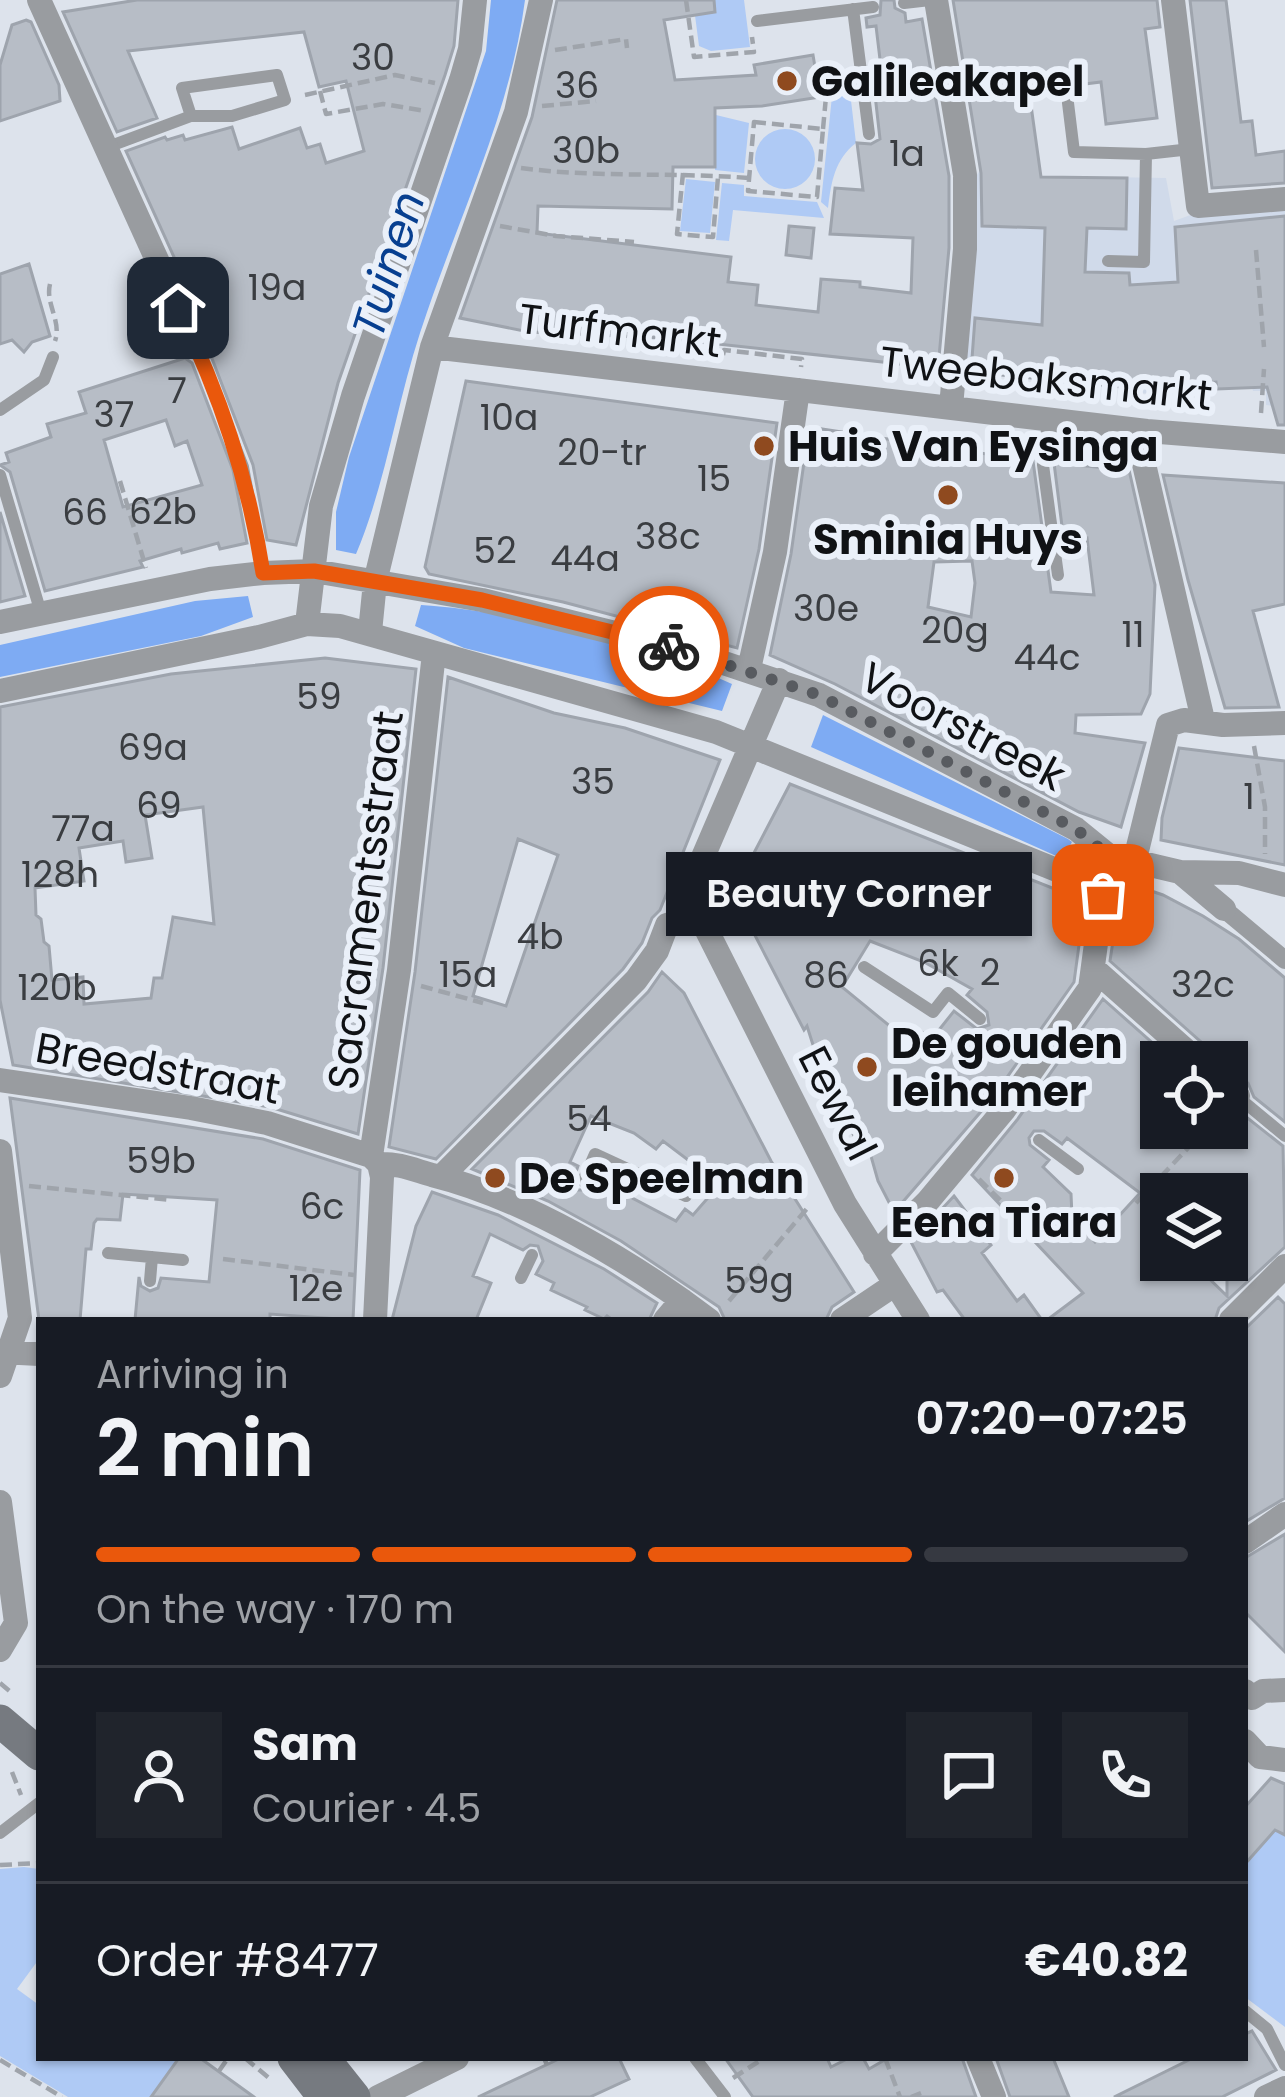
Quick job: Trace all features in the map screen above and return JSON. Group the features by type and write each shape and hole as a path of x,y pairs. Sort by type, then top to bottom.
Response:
{"main road":[{"path":"0,1721 36,1751"},
{"path":"325,2061 354,2097"},
{"path":"285,2072 324,2097"}],"street":[{"path":"39,0 197,347"},
{"path":"307,623 321,506 353,396 461,80 475,0"},
{"path":"370,632 375,582 432,347 516,112 541,0"},
{"path":"933,0 965,175 965,250 951,407"},
{"path":"1173,0 1201,189 1285,199"},
{"name":"Turfmarkt","path":"432,347 798,390"},
{"path":"748,669 776,552 798,390"},
{"name":"Tweebaksmarkt","path":"798,390 1147,431 1285,442"},
{"path":"1147,431 1144,464 1203,721"},
{"name":"Voorstreek","path":"0,622 263,573 314,571 482,600 748,669 819,695 1076,829 1108,855 1180,872"},
{"name":"Voorstreek","path":"0,691 259,638 307,623 370,632 716,732 1059,872 1086,868 1108,855"},
{"name":"Sacramentsstraat","path":"374,1317 382,1177 375,1160 434,653"},
{"path":"441,1177 636,980 657,951 667,925 699,915 700,864 779,680"},
{"path":"1135,860 1168,725 1285,723"},
{"path":"875,1254 1009,1114 1034,1061 1090,988 1108,855"},
{"path":"1180,872 1239,873 1275,881"},
{"path":"1180,872 1285,960"},
{"name":"Eewal","path":"699,915 845,1204 916,1317"},
{"path":"1094,969 1175,1041"},
{"name":"Breedstraat","path":"0,1080 248,1119 441,1177 555,1225 682,1300 717,1314"},
{"path":"0,1151 20,1318 3,1360"},
{"path":"1235,1317 1285,1266"},
{"path":"846,1317 894,1285"},
{"path":"668,1317 682,1300"},
{"path":"3,1360 36,1354"},
{"path":"1248,1540 1285,1514"},
{"path":"0,1650 16,1623 1,1517"},
{"path":"1248,1698 1263,1691 1285,1690"},
{"path":"1248,1745 1260,1757 1285,1760"},
{"path":"378,2097 451,2061"},
{"path":"979,2061 994,2097"},
{"path":"1267,2097 1285,2088"}],"lane":[{"path":"904,3 933,0"},
{"path":"754,21 873,7"},
{"path":"853,9 868,134"},
{"path":"105,148 191,116 232,116 285,100 277,75 233,84 194,84 182,88 191,116"},
{"path":"1068,103 1074,152 1146,154 1192,149"},
{"path":"1108,262 1144,262 1146,154"},
{"path":"197,347 243,467 263,573"},
{"path":"0,410 44,380 53,357"},
{"path":"1048,419 1043,465 1058,575"},
{"path":"0,475 41,613"},
{"path":"864,967 933,1012 948,993 980,1019"},
{"path":"1248,1105 1285,1136"},
{"path":"1039,1140 1078,1169"},
{"path":"583,1181 595,1154 686,1196"},
{"path":"108,1253 183,1260"},
{"path":"520,1278 532,1256"},
{"path":"150,1281 152,1257"},
{"path":"0,1832 36,1805"},
{"path":"1248,2013 1267,2029 1285,2065"},
{"path":"697,2061 725,2097"}],"path":[{"path":"686,0 694,57 754,52 754,21"},
{"path":"549,51 626,39 627,48"},
{"path":"823,129 754,122 748,191 817,197 828,75 861,70"},
{"path":"285,100 395,76 443,86"},
{"path":"320,91 326,115 382,104 434,112"},
{"path":"534,106 596,101"},
{"path":"514,167 596,175 683,173 749,178"},
{"path":"683,173 677,234 713,237 718,176"},
{"path":"493,225 634,242"},
{"path":"1256,250 1264,347"},
{"path":"50,284 48,293 59,329 53,357"},
{"path":"723,355 724,350 785,357"},
{"path":"1261,413 1264,369"},
{"path":"120,481 144,561"},
{"path":"1250,725 1275,881"},
{"path":"414,984 483,1003"},
{"path":"1136,1203 1187,1149"},
{"path":"971,1171 1003,1203"},
{"path":"21,1185 172,1200"},
{"path":"717,1314 809,1205"},
{"path":"223,1259 355,1275"},
{"path":"0,1864 36,1864"},
{"path":"0,2060 62,2097"},
{"path":"219,2071 226,2061"},
{"path":"254,2061 285,2072"},
{"path":"739,2073 759,2061"},
{"path":"886,2061 901,2097"},
{"path":"911,2097 921,2093"}],"shaded area":[{"path":"693,0 744,0 750,47 711,51 699,46"},
{"path":"848,75 856,143 835,172 828,208 821,202 834,77"},
{"path":"716,115 749,123 744,173 715,170"},
{"path":"785,129 806,138 815,159 806,180 785,189 764,180 755,159 764,138"},
{"path":"1039,164 1042,176 1166,178 1174,221 1196,213 1285,209 1285,407 1266,405 1266,391 1252,387 1135,394 1134,388 964,371 977,175 980,170"},
{"path":"686,179 715,182 710,233 680,231"},
{"path":"722,183 744,185 744,196 817,202 824,218 733,210 729,241 716,240"},
{"path":"1275,1830 1285,1835 1285,2027 1248,1999 1248,1861"},
{"path":"0,1869 36,1869 36,1963 17,1989 36,2003 36,2061 177,2061 151,2097 68,2097 0,2056"}],"water":[{"path":"491,0 525,0 507,85 420,333 366,527 356,554 336,550 336,512 349,457 486,51"},
{"path":"248,596 253,617 201,636 0,677 0,645 195,601"},
{"path":"421,605 580,631 661,655 732,684 722,711 464,648 415,626"},
{"path":"823,715 1068,839 1072,842 1063,859 811,747"}],"building":[{"path":"137,0 458,0 454,46 338,383 296,545 267,540 253,465 211,356 212,341 126,151 165,137 183,135 185,140 232,127 239,149 300,128 307,148 320,144 326,163 364,151 346,81 319,87 304,32 128,51 157,118 117,132 63,12"},
{"path":"557,0 714,0 715,12 664,20 675,80 756,75 754,65 813,55 820,97 715,108 715,167 673,167 672,209 538,206 537,233 731,257 728,282 758,285 756,305 818,312 821,279 911,293 913,238 830,234 835,188 863,190 857,143 880,139 873,77 882,76 876,26 867,27 866,18 880,15 881,0 894,0 906,22 922,19 949,176 949,248 938,368 662,338 529,332 460,318 532,117"},
{"path":"953,0 1157,0 1160,27 1145,29 1157,118 1106,124 1101,82 1029,91 1041,177 1127,178 1126,229 1087,228 1085,272 1129,273 1130,285 1178,282 1175,227 1285,216 1285,425 1278,425 1267,387 1217,389 1216,382 1131,388 971,372 975,318 1042,325 1045,228 982,226 981,173"},
{"path":"1190,0 1226,0 1241,122 1252,121 1256,155 1285,151 1285,183 1212,188"},
{"path":"26,20 59,85 60,101 0,121 0,65 12,25"},
{"path":"789,226 814,228 811,258 786,255"},
{"path":"29,264 50,336 32,342 24,352 12,340 0,344 0,274"},
{"path":"185,358 192,363 233,470 247,543 220,549 218,543 182,553 181,549 140,561 143,567 45,591 10,472 0,465 9,462 6,453 51,437 47,424 86,413 79,392","holes":["166,420 175,446 187,441 202,485 123,507 104,440"]},
{"path":"466,381 777,423 759,549 737,648 563,602 429,574 425,567"},
{"path":"809,427 1033,461 1051,592 1094,595 1087,538 1064,542 1054,463 1129,470 1155,585 1150,694 1141,714 1076,715 1075,733 1145,743 1121,827 1079,812 770,655 791,554","holes":["972,561 971,617 928,607 934,562"]},
{"path":"1163,475 1285,483 1285,604 1253,611 1279,707 1225,708"},
{"path":"0,512 25,596 0,602"},
{"path":"325,658 416,669 383,968 358,1134 270,1107 13,1065 0,1000 0,707 171,674","holes":["203,807 214,924 173,917 162,978 154,978 151,998 84,1004 83,977 52,980 49,946 36,915 35,888 84,881 79,848 123,841 126,862 152,858 145,815"]},
{"path":"448,677 720,760 660,910 642,943 623,969 436,1159 389,1147 415,972","holes":["518,839 558,855 506,1006 473,996"]},
{"path":"1179,748 1285,761 1285,865 1161,840"},
{"path":"790,784 1085,901 1074,982 991,1100 894,1212 869,1149 864,1154 856,1130 853,1134 820,1067 807,1026 804,1030 733,893","holes":["870,941 924,962 972,989 967,995 987,1012 989,1025 977,1029 954,1011 931,1040 923,1033 913,1045 842,987"]},
{"path":"1122,881 1203,916 1285,978 1285,1122 1254,1097 1248,1083 1248,1041 1200,1041 1110,961"},
{"path":"662,972 684,993 771,1161 854,1292 832,1307 827,1317 724,1317 719,1307 621,1241 548,1201 472,1169 648,992","holes":["591,1116 634,1133 656,1149 663,1141 720,1184 693,1215 685,1209 676,1221 596,1179 588,1190 578,1190 573,1181 578,1166 570,1162"]},
{"path":"1103,999 1150,1041 1140,1041 1140,1149 1248,1149 1248,1118 1283,1146 1285,1247 1219,1308 1216,1317 1051,1317 1083,1293 972,1175","holes":["1034,1131 1044,1131 1062,1144 1067,1138 1140,1193 1095,1242 1072,1216 1071,1194 1043,1167 1049,1160 1030,1145 1029,1138"]},
{"path":"10,1098 263,1139 360,1170 353,1317 135,1317 139,1277 141,1286 150,1291 158,1288 161,1278 209,1282 217,1200 123,1194 120,1220 97,1219 94,1223 91,1249 86,1249 80,1317 39,1317"},
{"path":"432,1192 498,1215 604,1269 657,1303 650,1317 600,1317 551,1290 554,1283 536,1274 543,1261 538,1246 523,1250 490,1234 473,1276 491,1283 477,1317 393,1317 416,1226"},
{"path":"954,1196 991,1245 982,1253 1017,1301 1024,1295 1040,1317 963,1317 943,1290 937,1292 911,1242"},
{"path":"1278,1297 1285,1304 1285,1498 1248,1520 1248,1326"},
{"path":"1285,1534 1285,1652 1248,1615 1248,1556"},
{"path":"1271,1778 1285,1784 1285,1835 1275,1830 1248,1861 1248,1804"},
{"path":"1252,2031 1276,2070 1222,2097 1114,2097 1187,2061 1248,2061 1248,2033"},
{"path":"177,2061 204,2061 254,2097 151,2097"},
{"path":"555,2061 620,2061 629,2079 590,2097 478,2097"},
{"path":"727,2061 828,2061 831,2067 843,2061 865,2061 869,2069 883,2061 963,2061 976,2097 753,2097"},
{"path":"997,2061 1054,2061 1069,2097 1010,2097"}],"way so far":[{"path":"669,646 819,695 1076,829 1108,855 1103,895"}],"place":[{"name":"Galileakapel","path":"787,81"},
{"name":"Huis Van Eysinga","path":"764,446"},
{"name":"Sminia Huys","path":"948,495"},
{"name":"Beauty Corner","path":"1103,895"},
{"name":"De gouden leihamer","path":"867,1067"},
{"name":"De Speelman","path":"495,1178"},
{"name":"Eena Tiara","path":"1004,1178"}],"route":[{"path":"178,308 234,439 252,504 263,573 314,571 482,600 669,646"}],"water label":[{"name":"Tuinen","path":"388,264"}]}
